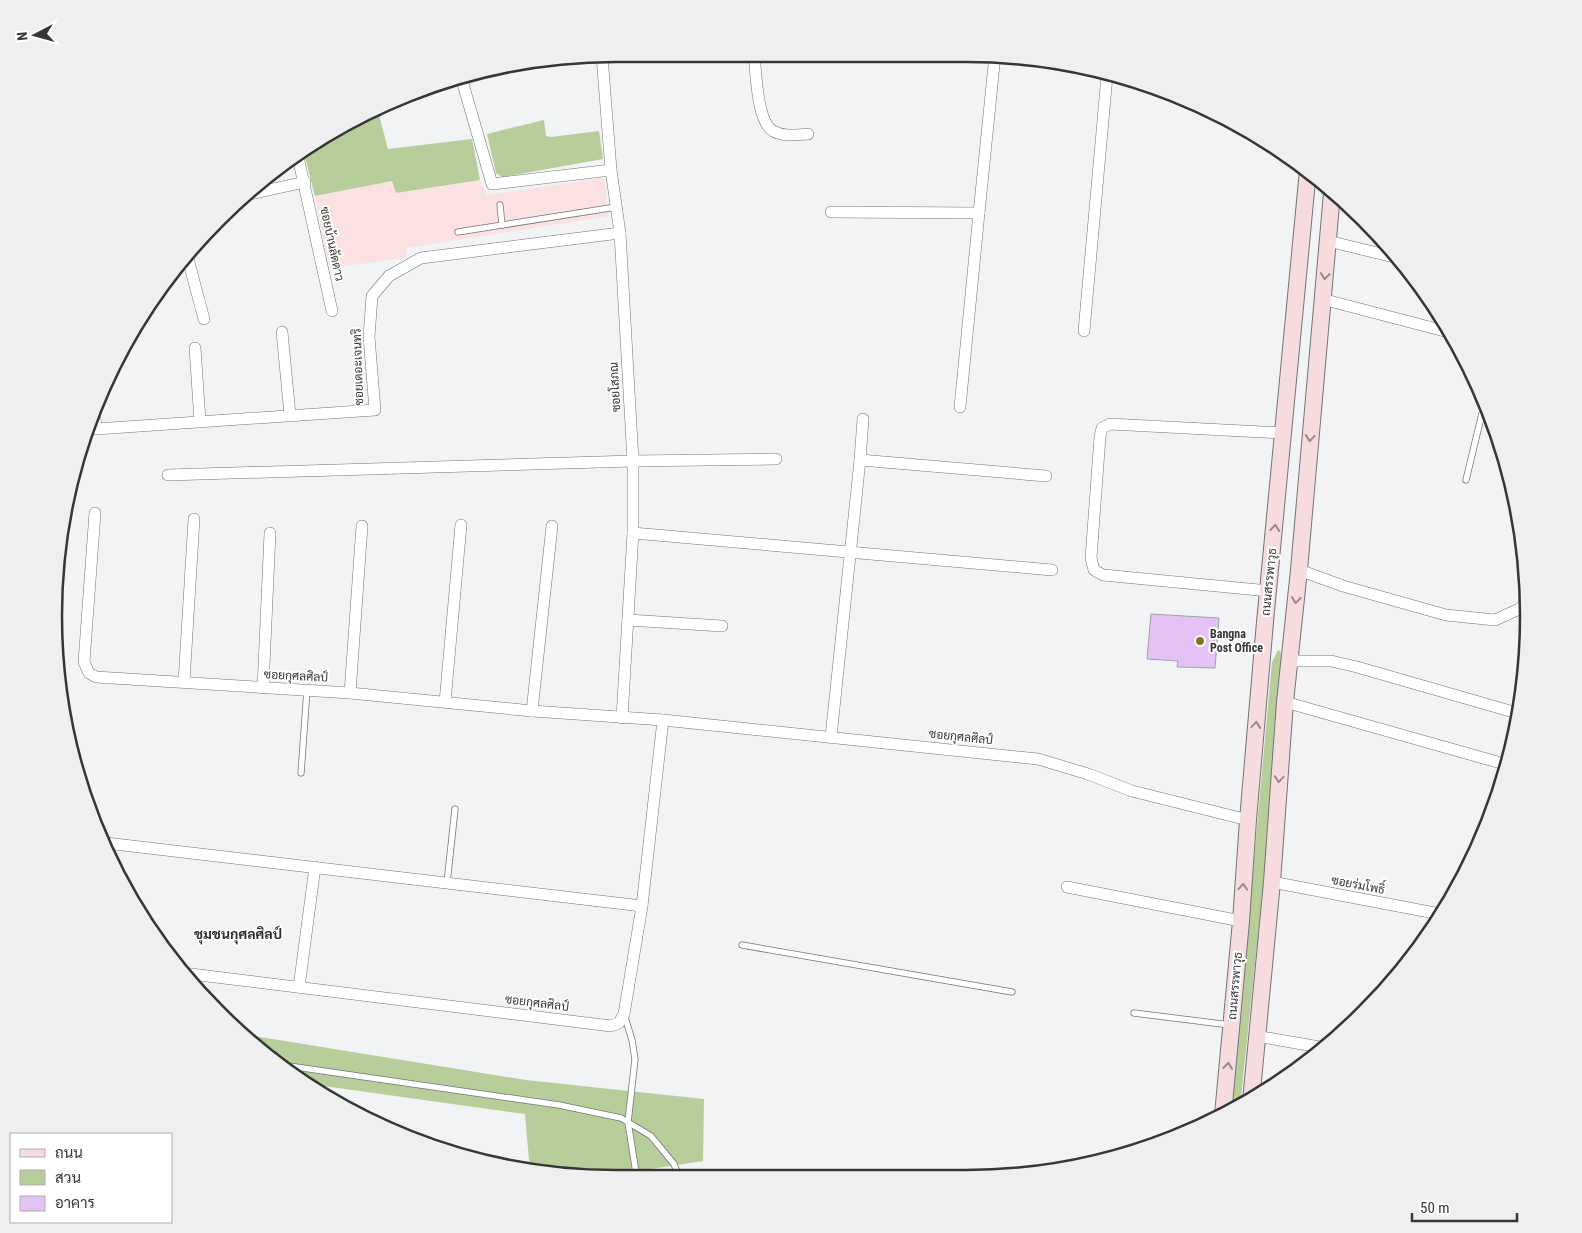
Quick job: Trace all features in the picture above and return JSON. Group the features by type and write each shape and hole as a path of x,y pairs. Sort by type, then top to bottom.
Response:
{"main road":[{"name":"ถนนสรรพาวุธ","path":"1224,1106 1265,622 1307,180"},
{"name":"ถนนสรรพาวุธ","path":"1252,1090 1272,882 1285,702 1299,570 1331,200"},
{"path":"1265,622 1294,624"}],"street":[{"path":"755,62 763,119 772,131 790,136 808,134"},
{"name":"ซอยโสภณ","path":"603,63 611,170 620,233 633,461 633,533 622,718"},
{"path":"960,407 994,64"},
{"path":"1084,331 1107,80"},
{"path":"463,84 492,184 611,170"},
{"name":"ซอยบ้านลัดดาว","path":"300,163 332,311"},
{"path":"261,192 305,182"},
{"path":"832,212 979,213"},
{"name":"ซอยเดอะเจนทริ","path":"96,428 375,410 369,337 372,296 389,276 422,258 620,233"},
{"path":"1328,241 1385,255"},
{"path":"189,264 204,319"},
{"path":"1322,299 1439,329"},
{"path":"282,332 290,415"},
{"path":"195,348 200,421"},
{"path":"831,738 863,419"},
{"path":"1269,591 1103,575 1094,570 1091,558 1100,437 1102,428 1110,424 1283,434"},
{"path":"168,475 633,461 776,459"},
{"path":"860,460 1046,476"},
{"name":"ซอยกุศลศิลป์","path":"95,513 84,662 88,673 96,677 350,693 532,711 663,720 1038,759 1088,774 1132,791 1248,820"},
{"path":"184,682 194,519"},
{"path":"445,702 461,525"},
{"path":"350,693 362,526"},
{"path":"532,711 552,526"},
{"path":"263,688 270,533"},
{"path":"633,533 1052,570"},
{"path":"1299,570 1343,586 1446,615 1496,620 1520,609"},
{"path":"628,620 722,626"},
{"path":"1289,661 1331,661 1357,666 1511,711"},
{"path":"1285,702 1500,763"},
{"path":"624,1014 642,906 663,720"},
{"path":"111,843 642,906"},
{"path":"299,987 316,867"},
{"name":"ซอยร่มโพธิ์","path":"1272,882 1433,913"},
{"path":"1067,887 1241,921"},
{"name":"ซอยกุศลศิลป์","path":"194,974 611,1026 619,1023 624,1014"},
{"path":"1256,1036 1315,1046"}],"lane":[{"path":"500,205 502,225"},
{"path":"458,232 616,207"},
{"path":"1466,480 1481,416"},
{"path":"301,773 307,690"},
{"path":"447,883 456,810"},
{"path":"742,945 1012,992"},
{"path":"1134,1013 1232,1025"},
{"path":"624,1014 632,1040 635,1059 628,1122 636,1170"},
{"path":"294,1067 560,1105 621,1118 651,1136 674,1164 676,1170"}],"shaded area":[{"path":"604,178 609,216 407,248 406,258 329,268 315,196 392,181 396,193 480,180 487,195"}],"green space":[{"path":"379,116 388,149 472,139 480,180 396,193 392,181 315,196 305,159 339,137"},
{"path":"544,120 546,136 551,137 599,131 603,159 502,177 496,173 487,134"},
{"path":"1278,650 1280,651 1282,661 1264,878 1241,1096 1232,1102 1272,662"},
{"path":"255,1036 526,1080 704,1099 703,1161 644,1170 580,1169 529,1164 525,1114 323,1086 279,1056"}],"building":[{"path":"1151,614 1219,618 1215,668 1177,667 1178,661 1147,659"}],"place":[{"name":"Bangna Post Office","path":"1200,641"}],"district":[{"name":"ชุมชนกุศลศิลป์","path":"238,934"}]}
